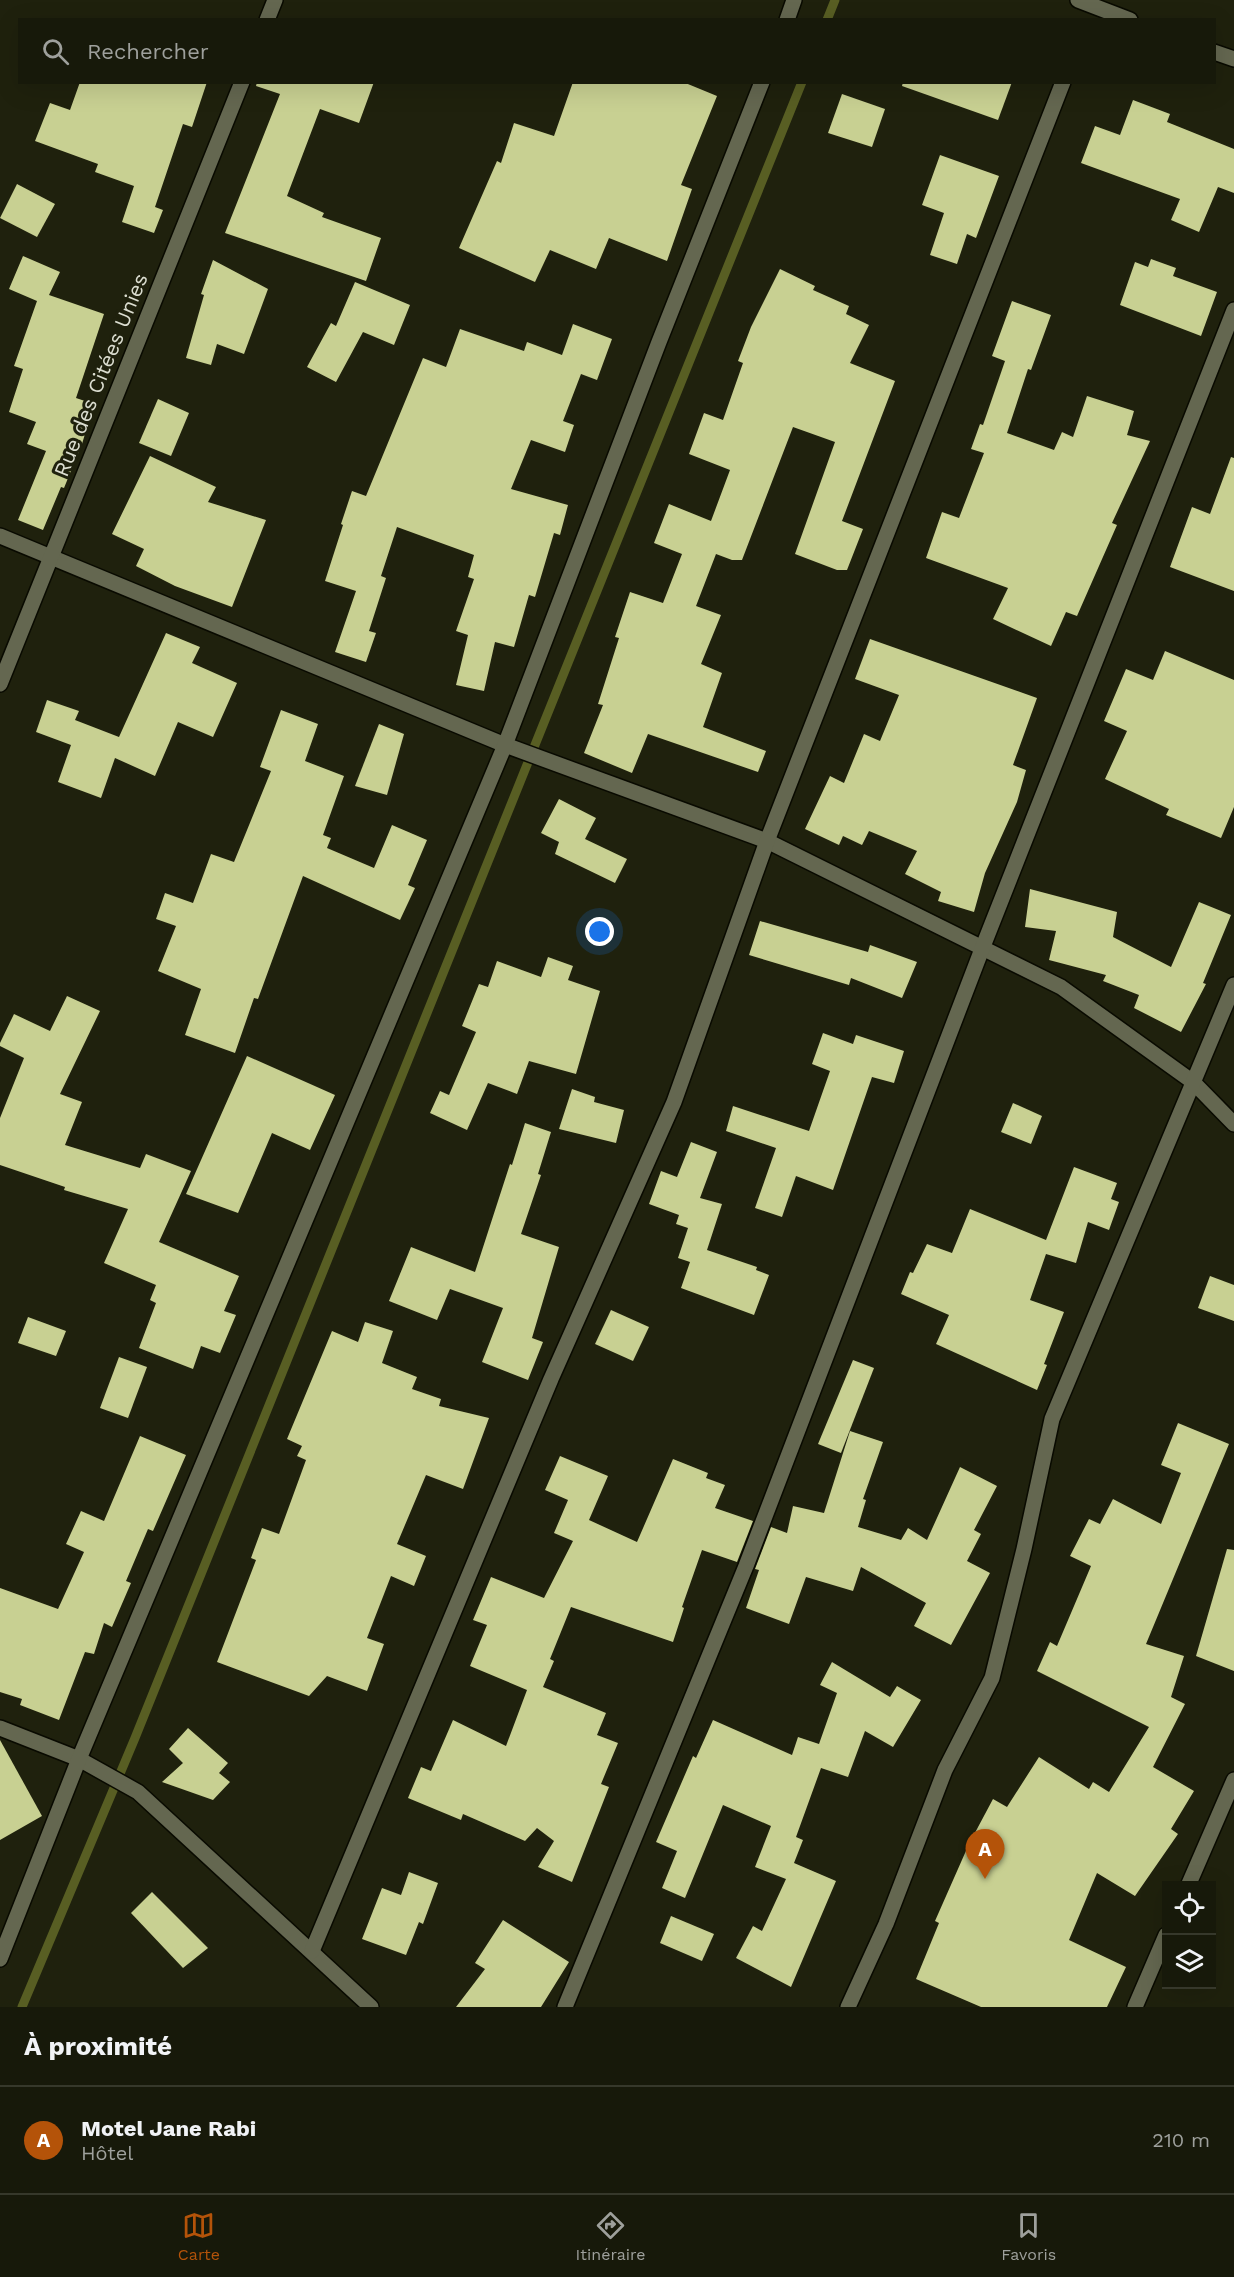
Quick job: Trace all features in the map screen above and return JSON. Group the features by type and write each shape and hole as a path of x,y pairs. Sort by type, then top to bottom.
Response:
{"street":[{"path":"268,18 275,0"},
{"path":"788,18 794,0"},
{"path":"1089,6 1124,18"},
{"path":"1216,52 1234,59"},
{"name":"Rue des Citées Unies","path":"0,684 241,84"},
{"path":"0,1959 79,1759 505,745 655,353 761,84"},
{"path":"312,1951 551,1379 674,1102 768,841 1062,84"},
{"path":"565,2007 750,1555 982,949 1234,310"},
{"path":"0,536 505,745 768,841 1061,987 1193,1082 1234,1124"},
{"path":"849,2007 886,1924 945,1770 992,1678 1024,1548 1052,1419 1234,986"},
{"path":"0,1728 79,1759 138,1792 371,2007"},
{"path":"1190,1881 1234,1780"},
{"path":"1135,2007 1162,1946"}],"building":[{"path":"79,84 206,84 192,127 183,124 155,207 163,210 154,233 122,222 134,186 95,172 98,164 35,141 50,103 70,110"},
{"path":"256,84 373,84 359,123 320,109 287,196 324,213 322,217 381,238 366,281 225,233 280,94 256,86"},
{"path":"572,84 688,84 717,96 681,185 692,189 667,261 609,238 596,269 550,250 535,282 459,248 497,161 501,163 514,123 554,136"},
{"path":"902,84 1011,84 998,120 902,86"},
{"path":"842,94 885,109 872,147 828,133"},
{"path":"1133,100 1170,114 1167,122 1234,149 1234,193 1218,187 1199,232 1171,220 1180,199 1081,163 1095,126 1120,135"},
{"path":"940,155 999,176 976,238 967,234 957,264 930,255 944,213 922,205"},
{"path":"17,184 55,204 37,237 0,218"},
{"path":"23,256 60,272 49,295 104,314 76,398 94,404 82,444 43,530 18,520 46,451 27,444 36,422 9,412 23,369 14,366 37,301 9,289"},
{"path":"1151,259 1176,268 1173,276 1217,292 1201,336 1120,305 1135,262 1148,267"},
{"path":"213,260 268,289 244,354 217,344 211,365 186,358 204,295 201,294"},
{"path":"780,269 815,286 813,290 849,306 846,314 869,325 850,363 895,381 842,521 863,529 847,570 837,570 795,554 835,442 793,427 742,560 732,560 716,554 696,606 721,615 701,664 722,673 703,727 766,751 758,772 648,734 632,773 584,753 603,705 598,704 619,638 615,637 630,592 663,603 682,554 654,543 669,504 711,521 730,470 689,454 704,413 723,420 743,363 738,361 751,327"},
{"path":"355,282 410,305 394,345 363,332 336,382 307,367 331,323 336,326"},
{"path":"1012,301 1051,315 1031,370 1028,369 1007,433 1054,450 1062,432 1073,437 1087,396 1134,411 1127,435 1150,441 1112,523 1117,525 1077,616 1066,612 1051,646 993,619 1008,588 926,558 942,512 959,518 984,453 971,449 980,424 983,425 1005,361 992,356"},
{"path":"573,324 612,339 597,380 581,374 563,421 574,425 565,452 531,440 511,489 568,505 560,535 554,533 535,597 529,595 514,647 495,642 484,691 456,685 468,635 456,631 474,579 468,577 474,555 397,527 381,576 386,578 369,631 376,633 366,662 335,652 356,591 325,581 343,525 341,524 352,491 366,496 423,358 446,367 460,329 524,351 527,342 562,355"},
{"path":"158,399 189,413 171,456 139,443"},
{"path":"150,456 216,487 208,502 266,520 232,607 175,586 136,566 144,549 112,534"},
{"path":"1231,457 1234,458 1234,591 1170,567 1192,507 1210,514"},
{"path":"166,633 200,647 192,663 237,683 213,737 178,722 155,776 115,758 101,798 58,782 71,745 36,732 47,700 79,711 75,720 119,737"},
{"path":"870,639 1037,698 1013,765 1026,770 1017,802 985,873 974,912 938,901 941,892 905,874 917,851 869,831 862,845 843,836 839,845 805,829 830,776 844,783 864,734 880,741 899,695 855,679"},
{"path":"1165,651 1234,680 1234,807 1221,838 1166,815 1169,809 1105,779 1127,731 1104,721 1126,669 1153,680"},
{"path":"281,710 318,724 305,761 344,776 323,835 331,838 327,848 374,868 392,825 427,840 408,885 415,888 400,920 303,876 258,999 254,998 235,1053 185,1035 201,989 158,971 176,926 156,919 165,893 193,903 211,854 234,862 271,771 260,767"},
{"path":"379,724 404,734 387,795 355,786"},
{"path":"559,799 596,818 585,839 627,859 615,883 555,854 559,842 541,833"},
{"path":"1030,889 1117,912 1113,937 1171,967 1199,902 1231,915 1203,983 1206,984 1181,1032 1134,1008 1139,995 1103,981 1106,975 1049,960 1056,931 1025,927"},
{"path":"760,921 868,952 870,945 917,962 902,998 851,978 849,985 749,955"},
{"path":"548,957 573,966 568,980 600,991 576,1074 529,1061 517,1094 488,1083 467,1130 430,1113 440,1091 449,1095 476,1032 462,1026 479,984 488,987 497,961 541,977"},
{"path":"67,996 100,1011 60,1094 82,1102 65,1145 140,1168 146,1154 191,1171 159,1242 239,1276 224,1311 236,1315 220,1353 201,1346 193,1369 139,1348 156,1303 150,1300 156,1285 104,1263 128,1209 64,1190 65,1187 0,1165 0,1118 24,1058 0,1046 0,1043 14,1014 50,1031"},
{"path":"823,1033 853,1044 856,1035 904,1051 894,1083 872,1077 833,1190 796,1176 782,1217 755,1208 776,1148 726,1131 733,1106 809,1131 830,1071 812,1064"},
{"path":"247,1056 335,1095 310,1150 272,1133 238,1213 186,1194"},
{"path":"572,1089 595,1097 594,1102 624,1110 616,1143 559,1129"},
{"path":"1013,1103 1042,1116 1031,1144 1001,1132"},
{"path":"525,1123 551,1132 538,1174 541,1175 521,1234 559,1247 532,1338 543,1342 528,1380 482,1362 503,1308 450,1289 437,1320 389,1301 411,1247 475,1272"},
{"path":"691,1142 717,1152 700,1198 722,1204 707,1250 757,1267 756,1270 769,1275 754,1315 681,1288 690,1262 678,1258 688,1228 676,1224 679,1215 649,1204 661,1171 677,1177"},
{"path":"1074,1167 1117,1183 1111,1199 1119,1202 1109,1230 1088,1222 1076,1263 1046,1254 1030,1300 1064,1312 1044,1364 1047,1365 1037,1390 936,1344 949,1315 901,1294 910,1272 913,1273 927,1244 952,1253 970,1209 1046,1240"},
{"path":"1210,1276 1234,1285 1234,1321 1198,1308"},
{"path":"611,1310 649,1327 633,1361 595,1344"},
{"path":"28,1317 66,1331 56,1356 18,1343"},
{"path":"365,1322 393,1331 382,1363 417,1377 412,1389 441,1399 439,1406 489,1418 463,1489 426,1475 397,1544 426,1556 414,1586 391,1576 367,1638 384,1644 367,1691 327,1676 309,1696 217,1662 256,1560 251,1558 262,1528 279,1534 306,1460 297,1456 302,1446 287,1439 332,1331 358,1342"},
{"path":"119,1357 147,1367 128,1418 100,1408"},
{"path":"853,1360 874,1368 841,1453 818,1444"},
{"path":"1178,1423 1229,1444 1146,1644 1184,1656 1171,1697 1185,1704 1153,1767 1194,1791 1171,1829 1178,1834 1135,1896 1097,1873 1069,1940 1126,1967 1107,2007 981,2007 916,1979 939,1923 935,1921 969,1844 993,1799 1007,1807 1039,1757 1089,1789 1093,1782 1109,1792 1149,1727 1037,1671 1050,1642 1057,1646 1091,1566 1070,1556 1089,1519 1100,1524 1113,1499 1161,1524 1181,1473 1161,1465"},
{"path":"850,1431 883,1442 863,1499 866,1500 858,1527 901,1540 908,1528 927,1540 960,1467 997,1486 974,1530 981,1534 967,1561 990,1573 951,1645 914,1626 926,1603 861,1567 853,1591 806,1577 789,1624 746,1608 759,1570 755,1569 771,1527 787,1533 793,1506 824,1513"},
{"path":"140,1436 186,1455 153,1531 148,1529 126,1581 131,1583 112,1627 104,1623 94,1654 85,1652 59,1720 20,1705 22,1699 0,1692 0,1588 58,1609 84,1552 66,1544 81,1511 104,1521"},
{"path":"560,1456 608,1476 589,1520 637,1542 673,1459 708,1473 706,1478 725,1485 715,1508 753,1521 737,1562 702,1550 682,1607 684,1608 673,1642 571,1607 550,1659 554,1661 543,1687 606,1713 597,1735 618,1743 601,1784 609,1787 572,1882 538,1867 554,1841 537,1828 525,1841 463,1814 461,1820 408,1798 421,1767 431,1771 453,1720 506,1746 527,1690 470,1666 487,1625 473,1620 491,1577 544,1598 573,1541 554,1533 568,1500 545,1490"},
{"path":"1227,1549 1234,1550 1234,1671 1196,1656"},
{"path":"832,1662 890,1697 897,1686 921,1700 893,1747 865,1731 848,1777 821,1768 796,1837 803,1840 794,1863 836,1881 791,1987 736,1958 753,1926 762,1931 786,1879 755,1867 771,1826 723,1805 685,1898 662,1888 677,1851 656,1842 693,1756 696,1758 713,1720 792,1755 798,1737 819,1744 837,1693 820,1685"},
{"path":"188,1728 228,1763 219,1773 230,1782 213,1800 162,1782 183,1763 169,1749"},
{"path":"0,1740 42,1816 0,1840"},
{"path":"409,1872 438,1883 423,1924 419,1922 406,1955 362,1939 382,1888 401,1895"},
{"path":"152,1892 208,1948 183,1968 131,1913"},
{"path":"671,1916 714,1934 702,1961 660,1943"},
{"path":"503,1920 569,1962 541,2007 456,2007 485,1969 475,1963"}],"waterway":[{"path":"828,18 835,0"},
{"path":"22,2007 135,1738 801,84"}],"place":[{"name":"Motel Jane Rabi","path":"985,1879"}]}
